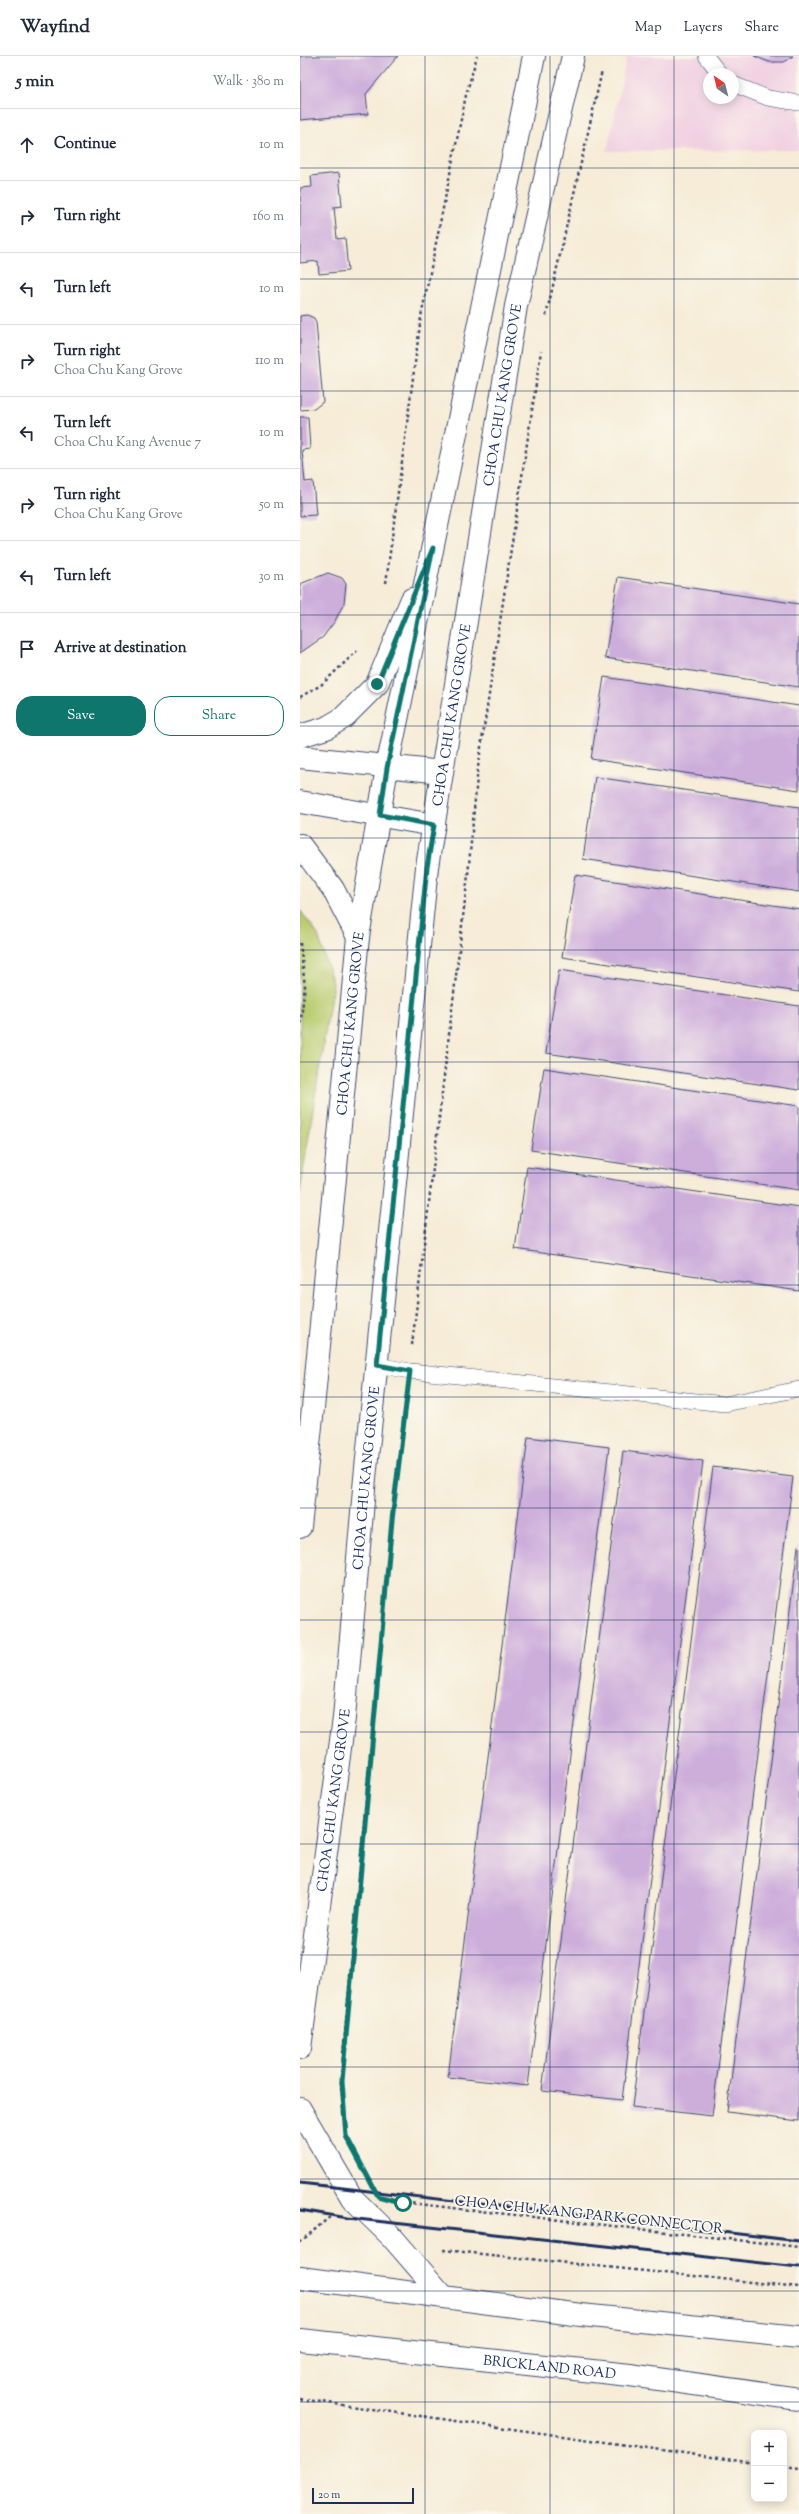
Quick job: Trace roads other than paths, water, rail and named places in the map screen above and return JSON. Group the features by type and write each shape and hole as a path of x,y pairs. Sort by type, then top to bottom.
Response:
{"street":[{"name":"CHOA CHU KANG GROVE","path":"300,1527 314,1400 358,937 387,768 534,56"},
{"name":"CHOA CHU KANG GROVE","path":"300,2048 344,1725 377,1365 427,867 516,306 573,56"},
{"path":"300,736 326,728 343,718 377,684 433,548"},
{"path":"300,757 387,768 442,772"},
{"path":"300,802 434,825"},
{"path":"300,845 333,889 358,937"},
{"path":"300,2109 352,2198 391,2236 443,2296"},
{"path":"300,2278 581,2315 799,2337"},
{"name":"BRICKLAND ROAD","path":"300,2340 630,2375 799,2399"}],"lane":[{"path":"706,56 715,68"},
{"path":"739,86 768,98 799,103"},
{"path":"377,1365 410,1371 725,1404 799,1389"}],"railway":[{"path":"300,2183 799,2241"},
{"path":"300,2210 348,2218 799,2267"}]}
